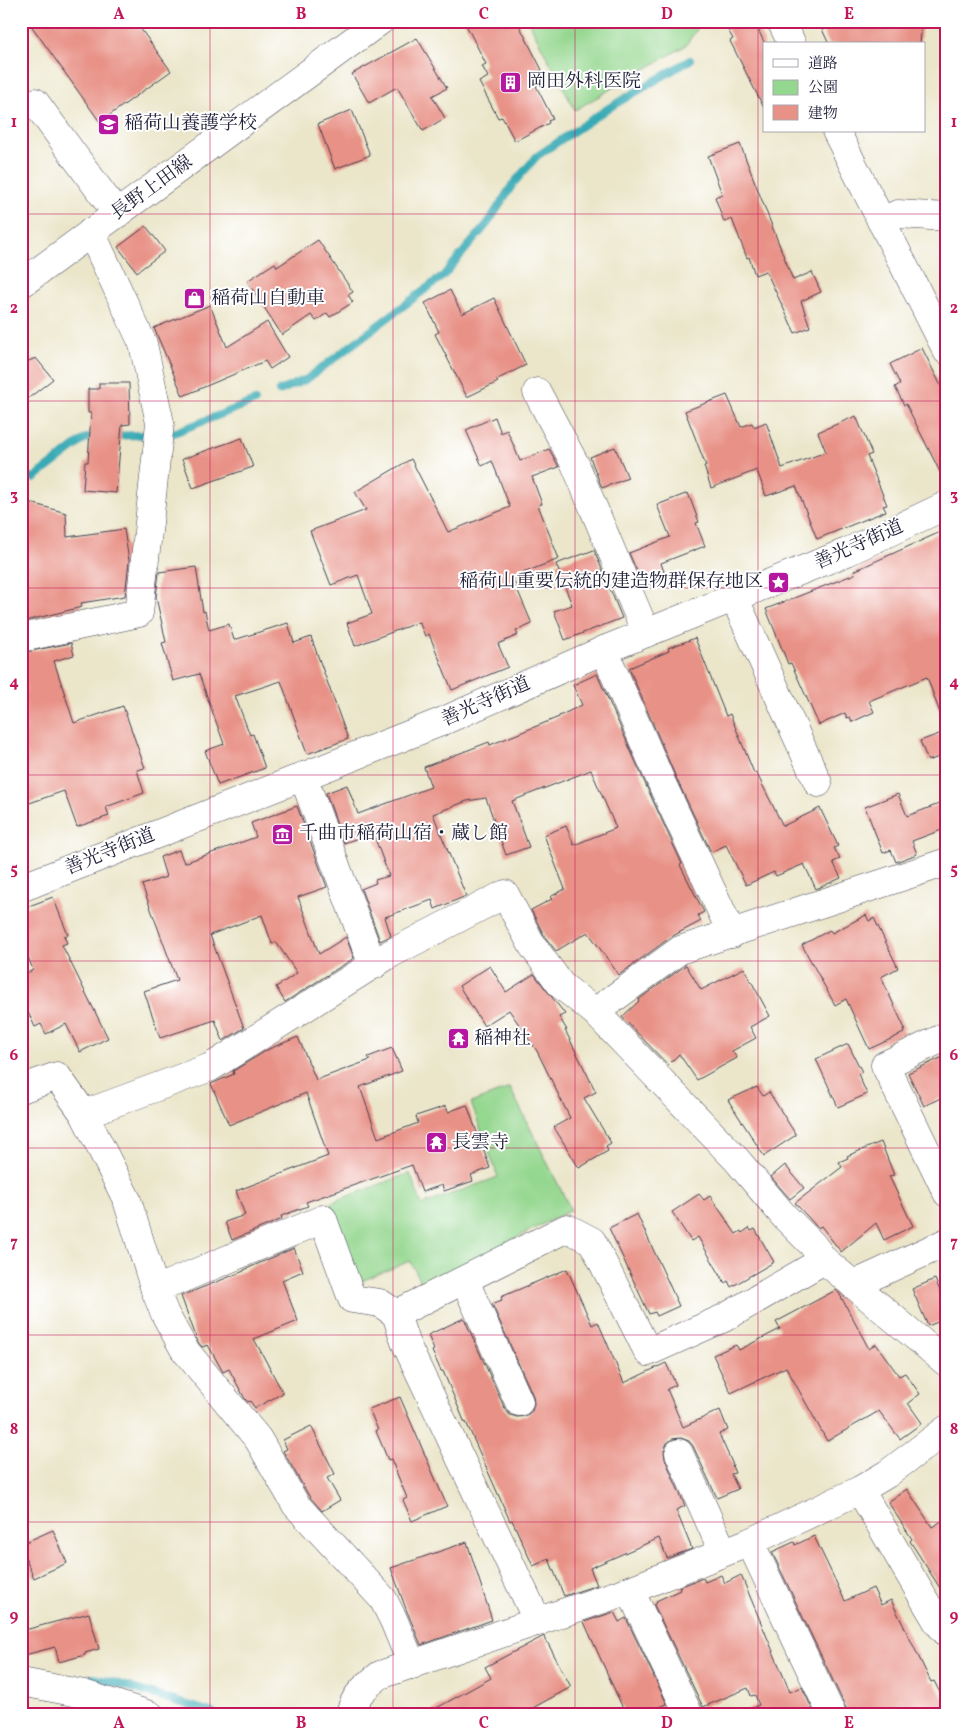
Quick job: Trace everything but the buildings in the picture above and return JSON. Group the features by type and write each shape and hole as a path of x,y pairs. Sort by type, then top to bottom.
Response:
{"street":[{"name":"長野上田線","path":"21,284 380,21"},
{"path":"781,21 791,42"},
{"path":"35,102 117,214"},
{"path":"836,132 947,351"},
{"path":"881,221 898,214 947,217"},
{"path":"21,638 139,613 159,434 143,344 91,232"},
{"path":"537,392 575,464 646,633"},
{"name":"善光寺街道","path":"21,888 441,722 604,650 847,552 947,505"},
{"path":"734,597 818,783"},
{"path":"604,650 663,786 732,934"},
{"path":"303,776 374,965"},
{"path":"595,1012 680,950 947,862"},
{"path":"84,1114 211,1067 390,954 505,894 532,945 560,985 595,1012 736,1159 824,1260 947,1363"},
{"path":"947,1036 885,1065 947,1193"},
{"path":"21,1089 57,1076 84,1114 127,1200 164,1314 184,1349 258,1438 296,1505 383,1599 412,1665"},
{"path":"155,1290 323,1219 352,1299 380,1304 396,1314 405,1342 538,1622"},
{"path":"396,1314 466,1281 567,1228 592,1241 648,1352 724,1318 824,1260"},
{"path":"854,1285 947,1242"},
{"path":"466,1281 519,1402"},
{"path":"350,1715 351,1707 363,1688 380,1675 630,1590 750,1542 860,1490 887,1474 947,1429"},
{"path":"679,1453 723,1552"},
{"path":"860,1490 938,1623 947,1633"},
{"path":"750,1542 832,1715"},
{"path":"630,1590 689,1715"},
{"path":"21,1682 84,1694 150,1715"}],"green space":[{"path":"528,21 703,21 685,46 575,110"},
{"path":"510,1088 571,1210 423,1285 410,1261 359,1282 330,1203 410,1173 422,1205 498,1177 471,1103"}],"waterway":[{"path":"279,391 307,379 443,276 488,223 513,184 537,156 607,109 690,60"},
{"path":"111,436 171,434 255,401"},
{"path":"21,474 34,478 86,438 99,437"},
{"path":"93,1678 116,1683 211,1712 215,1715"}],"place":[{"name":"岡田外科医院","path":"511,82"},
{"name":"稲荷山養護学校","path":"108,124"},
{"name":"稲荷山自動車","path":"195,299"},
{"name":"稲荷山重要伝統的建造物群保存地区","path":"779,582"},
{"name":"千曲市稲荷山宿・蔵し館","path":"283,834"},
{"name":"稲神社","path":"458,1039"},
{"name":"長雲寺","path":"436,1143"}]}
